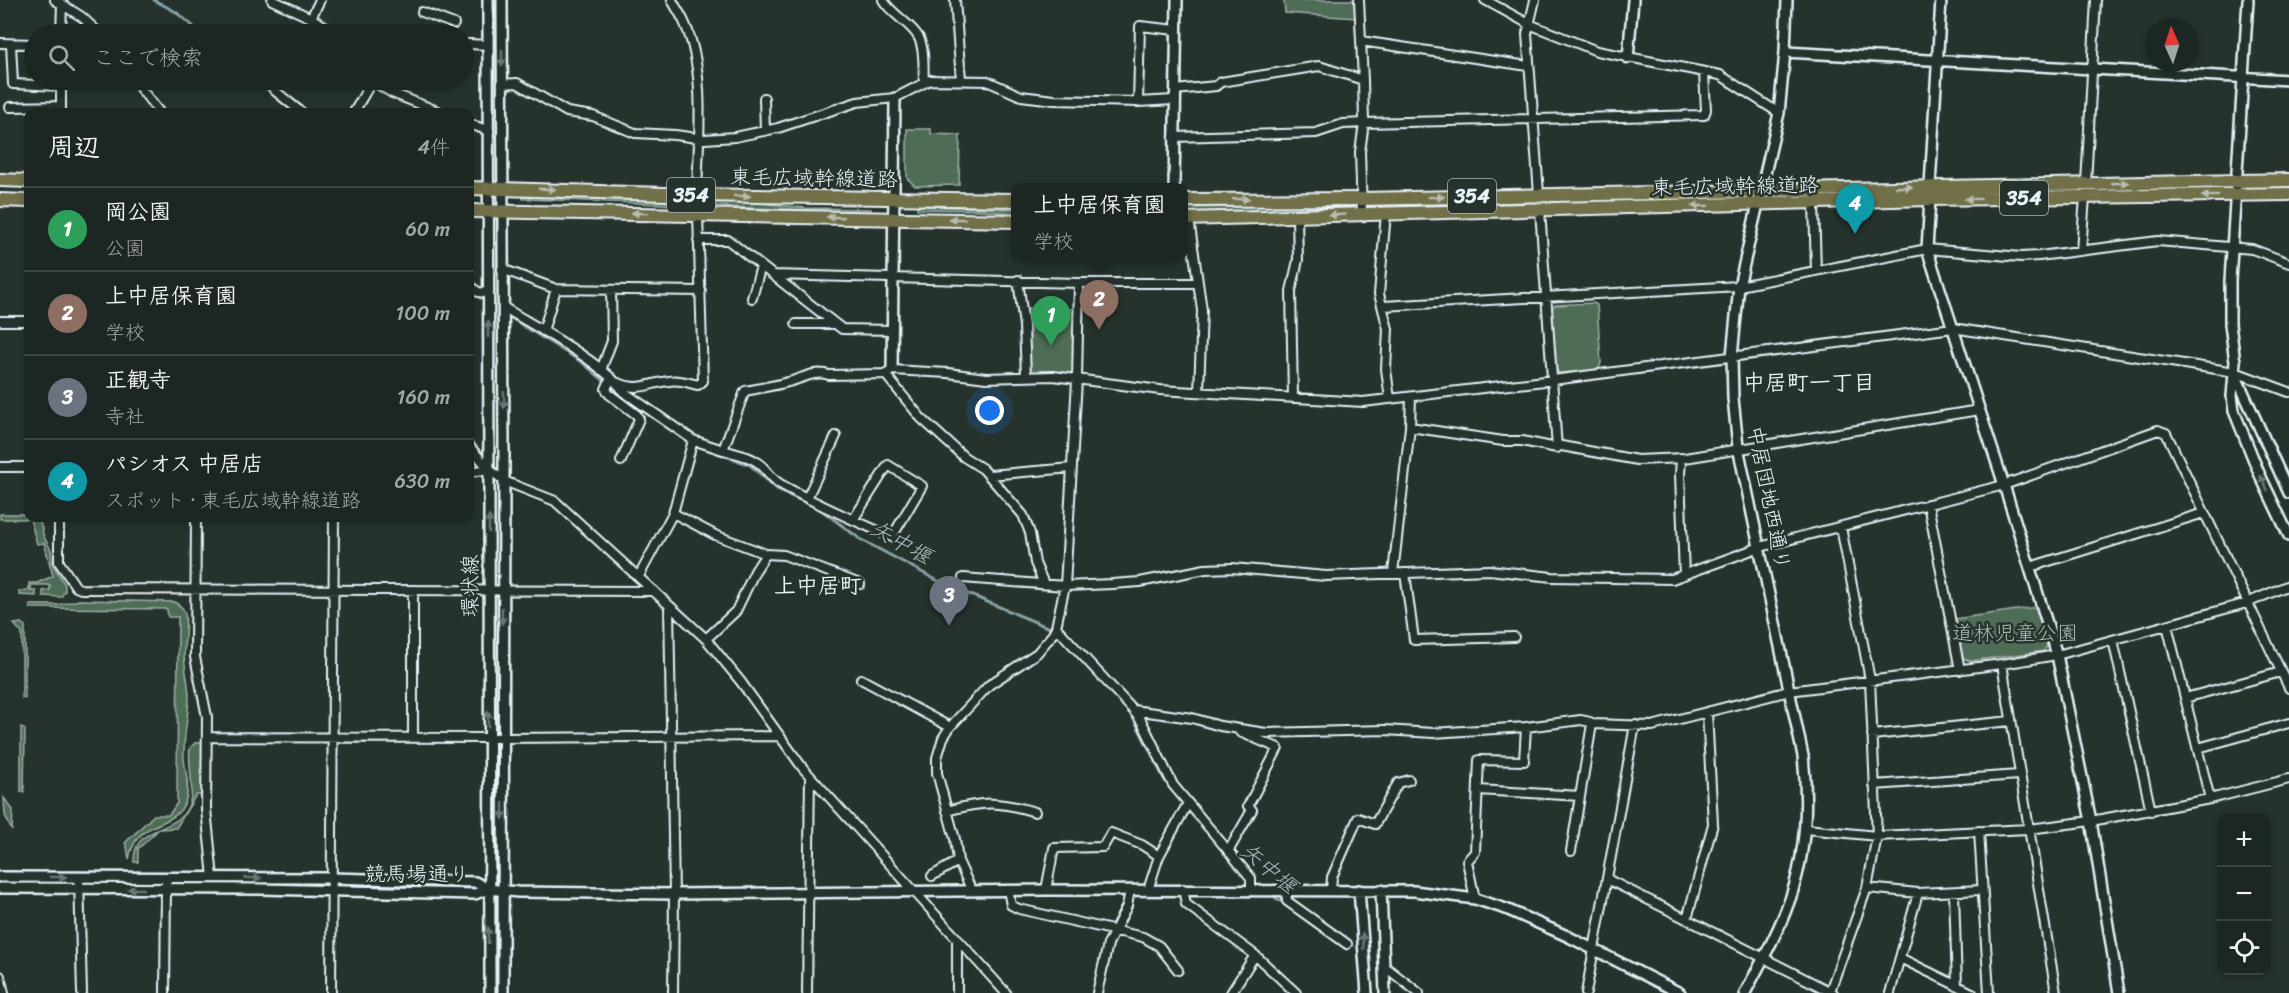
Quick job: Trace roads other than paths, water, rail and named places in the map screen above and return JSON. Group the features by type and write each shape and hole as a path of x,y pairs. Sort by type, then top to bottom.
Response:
{"highway":[{"path":"0,180 24,181"},
{"name":"東毛広域幹線道路","path":"1188,219 1930,199 2237,180 2289,180"},
{"name":"東毛広域幹線道路","path":"1188,200 1361,199 1930,186 2235,196 2289,194"},
{"name":"東毛広域幹線道路","path":"474,188 697,195 1011,200"},
{"path":"0,200 24,201"},
{"name":"東毛広域幹線道路","path":"474,211 1011,221"}],"street":[{"path":"272,0 320,24"},
{"path":"311,18 320,0"},
{"name":"環状線","path":"488,0 490,993"},
{"name":"環状線","path":"502,0 503,993"},
{"path":"672,0 686,25 696,65 697,195"},
{"path":"884,0 890,10 919,37 924,81"},
{"path":"955,0 961,80"},
{"path":"1174,183 1177,0"},
{"path":"1359,0 1364,123 1360,152 1362,214"},
{"path":"1485,0 1494,2 1529,24 1597,51 1720,75 1779,113"},
{"path":"1535,0 1527,34 1539,194"},
{"path":"1628,58 1633,0"},
{"name":"中居団地西通り","path":"1745,993 1786,911 1797,877 1806,829 1807,787 1803,756 1738,447 1732,356 1739,286 1779,113 1787,0"},
{"path":"1930,186 1941,0"},
{"path":"2081,251 2096,0"},
{"path":"2248,0 2232,246 2230,324 2235,372 2232,396 2234,411 2289,536"},
{"path":"59,2 60,24"},
{"path":"59,2 89,24"},
{"path":"422,12 454,24"},
{"path":"1137,102 1140,26 1176,30"},
{"path":"1361,41 1528,66"},
{"path":"0,44 24,44"},
{"path":"11,44 13,84 24,84"},
{"path":"474,44 488,45"},
{"path":"1785,52 2289,80"},
{"path":"502,84 517,83 567,112 592,116 635,133 698,138 735,137 765,131 857,102 895,98 924,81 987,81 1021,96 1054,100 1137,102 1216,86 1221,82 1319,66 1363,80"},
{"path":"1174,137 1316,133 1343,124 1364,123 1704,114 1706,110 1704,72"},
{"path":"61,90 61,108"},
{"path":"142,90 156,108"},
{"path":"274,90 296,108"},
{"path":"356,108 366,90"},
{"path":"387,90 430,108"},
{"path":"764,98 765,131"},
{"path":"895,98 891,330 888,372 921,418 989,475 1023,515 1030,533 1035,563 1044,584"},
{"path":"10,107 36,108"},
{"path":"474,125 489,131"},
{"path":"1930,199 1927,249 2057,655 2091,821 2119,993"},
{"path":"1814,203 1816,271"},
{"path":"1410,427 1503,441 1522,441 1557,448 1540,210"},
{"path":"1386,213 1378,294 1388,329 1386,369 1390,399"},
{"path":"612,380 629,387 641,388 679,380 698,386 703,381 698,214"},
{"path":"1293,398 1291,291 1298,260 1297,217"},
{"path":"1188,231 1202,310 1198,392"},
{"path":"698,240 728,240 842,329 891,330"},
{"path":"1383,306 1739,286 1927,249 2022,257 2158,241 2252,249 2289,263"},
{"path":"752,298 761,266"},
{"path":"502,270 556,289 701,291"},
{"path":"773,275 1079,283 1197,283"},
{"path":"1018,280 1024,326 1026,376"},
{"path":"972,891 958,861 938,773 938,758 943,738 950,727 989,685 1037,653 1056,627 1065,586 1077,380 1079,283"},
{"path":"474,289 488,293"},
{"path":"543,331 556,289"},
{"path":"601,370 612,341 611,291"},
{"path":"503,307 601,370 624,392 692,443 751,458 780,484 853,520 892,537 922,486 888,465 853,520"},
{"path":"0,321 24,321"},
{"path":"796,324 835,324"},
{"path":"723,450 745,391 791,382 806,375 823,373 829,375 888,372 948,373 986,378 1053,376 1198,392 1362,402 1553,380 1953,328 2235,372 2289,392"},
{"path":"2235,372 2289,493"},
{"path":"612,380 606,389 609,394 639,419 621,461"},
{"path":"1393,573 1410,427 1411,397"},
{"path":"1556,445 1637,460 1681,458 1979,410"},
{"path":"963,578 1065,586 1140,582 1219,568 1326,576 1489,570 1552,577 1671,579 1760,547 2004,485 2158,430 2166,433 2289,688"},
{"path":"807,498 836,436"},
{"path":"639,576 673,513 692,443"},
{"path":"474,452 489,469 504,481 555,501 705,639 741,682 810,776 1006,993"},
{"path":"1681,458 1684,575"},
{"path":"0,467 24,467"},
{"path":"989,475 1072,468"},
{"path":"474,471 489,469"},
{"path":"1928,504 1960,670"},
{"path":"673,513 715,535 766,554 784,555 860,584"},
{"path":"2030,567 2204,513"},
{"path":"58,522 59,562 76,587 195,590 333,588 654,591"},
{"path":"196,522 195,657 206,701 208,737 206,809 213,878"},
{"path":"331,993 334,522"},
{"path":"1607,879 1832,992 1867,888 1876,836 1870,680 1841,527"},
{"path":"705,639 736,611 755,571 766,554"},
{"path":"1405,573 1414,640 1514,637"},
{"path":"1133,710 1192,718 1230,728 1266,733 1384,730 1433,733 1526,728 1581,720 1592,724 1652,726 1789,691 1960,670 2057,655 2247,603 2289,585"},
{"path":"413,590 413,737"},
{"path":"669,606 674,894 673,993"},
{"path":"2167,625 2210,799"},
{"path":"1056,627 1142,722 1168,779 1251,878 1251,889"},
{"path":"2113,640 2151,811"},
{"path":"2002,664 2056,993"},
{"path":"2185,698 2281,672"},
{"path":"861,680 950,727"},
{"path":"1687,920 1713,824 1707,712"},
{"path":"1872,735 2011,721"},
{"path":"2198,748 2289,723"},
{"path":"1571,851 1592,724"},
{"path":"1586,993 1635,725"},
{"path":"1229,850 1252,810 1248,806 1278,748 1230,728"},
{"path":"1475,899 1467,861 1475,852 1479,760 1524,761 1526,728"},
{"path":"208,737 779,736"},
{"path":"1874,784 2019,775"},
{"path":"807,993 810,776"},
{"path":"1806,829 1876,836 2029,829 2151,811 2289,779"},
{"path":"1331,890 1332,877 1358,818 1375,824 1398,783 1409,780"},
{"path":"1478,790 1580,796"},
{"path":"947,811 977,804 1001,803 1035,812"},
{"path":"1148,890 1160,856 1188,803"},
{"path":"1979,831 1989,993"},
{"path":"1046,890 1054,848 1103,847 1111,833 1142,845 1160,856"},
{"path":"932,876 958,861"},
{"name":"競馬場通り","path":"0,877 331,878 475,882 488,889"},
{"path":"79,877 82,993"},
{"path":"165,993 166,878"},
{"name":"競馬場通り","path":"0,888 475,894 488,889"},
{"path":"1867,888 1918,893 1982,890"},
{"path":"488,889 674,894 1183,889 1381,890 1435,893 1475,899 1526,918 1594,949 1680,993"},
{"path":"1183,889 1186,904 1255,955 1296,993"},
{"path":"1008,890 1011,905 1019,909 1143,937 1159,946 1178,970"},
{"path":"1096,993 1108,944 1127,906 1130,890"},
{"path":"1286,890 1287,901 1347,944"},
{"path":"1359,890 1366,993"},
{"path":"1381,890 1385,993"},
{"path":"1954,892 1957,986"},
{"path":"1890,993 1918,893"},
{"path":"957,938 957,993"},
{"path":"1231,993 1255,955"},
{"path":"1900,958 1972,993"},
{"path":"1384,966 1419,993"},
{"path":"0,976 4,993"}],"waterway":[{"name":"矢中堰","path":"154,0 176,12 190,24"},
{"name":"矢中堰","path":"268,90 273,94"},
{"name":"矢中堰","path":"474,293 480,298"},
{"name":"矢中堰","path":"506,315 583,363 620,394 683,437"},
{"name":"矢中堰","path":"693,444 750,465 779,491 820,509 860,539 942,583 1052,629"},
{"name":"矢中堰","path":"1132,715 1164,779 1181,800"},
{"name":"矢中堰","path":"1270,894 1304,917"},
{"name":"矢中堰","path":"1319,928 1346,949"},
{"name":"矢中堰","path":"1401,985 1412,993"}],"place":[{"name":"パシオス 中居店","path":"1855,234"},
{"name":"上中居保育園","path":"1099,330"},
{"name":"岡公園","path":"1051,346"},
{"name":"正観寺","path":"949,626"}],"district":[{"name":"中居町一丁目","path":"1809,382"},
{"name":"上中居町","path":"818,585"}],"park label":[{"name":"道林児童公園","path":"2015,633"}]}
